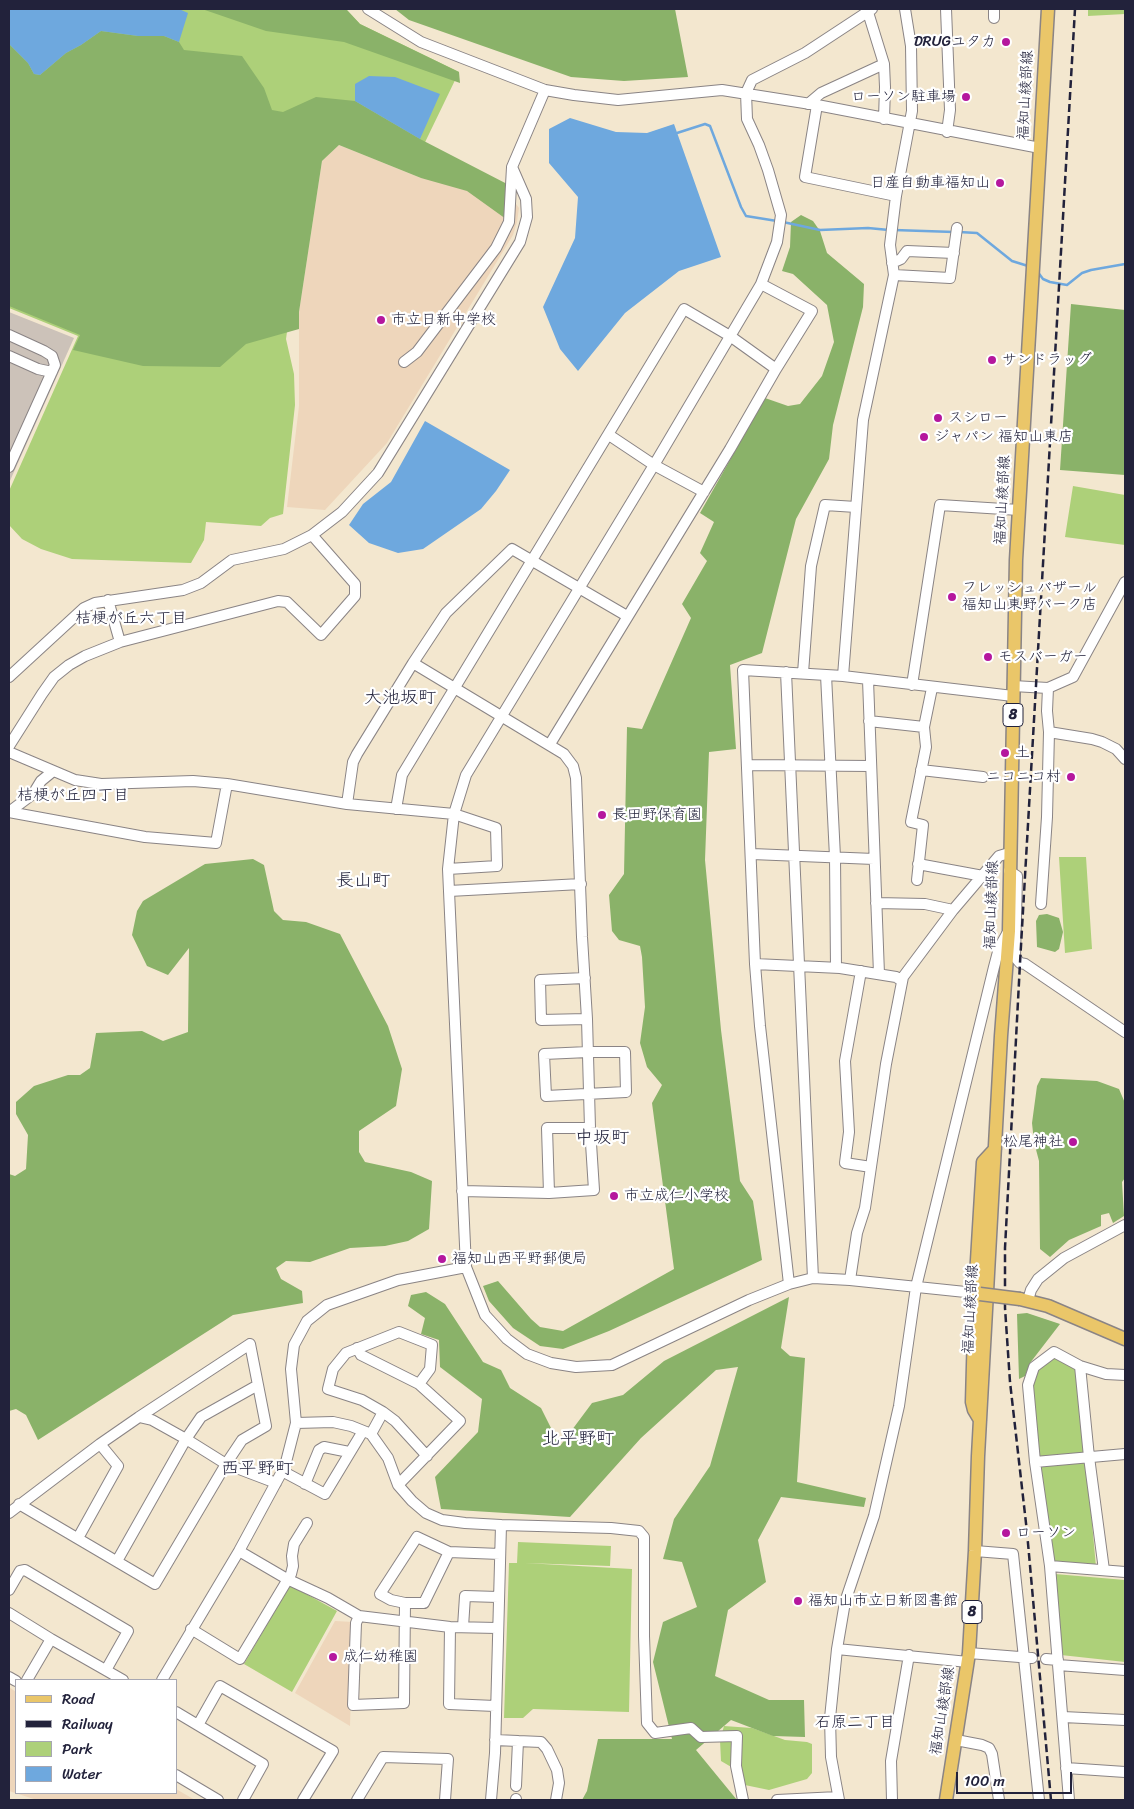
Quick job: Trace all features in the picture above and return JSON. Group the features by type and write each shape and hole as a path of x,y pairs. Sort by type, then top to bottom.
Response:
{"main road":[{"name":"福知山綾部線","path":"946,1800 968,1657 975,1551 978,1456 1009,931 1009,853 1019,510 1048,9"},
{"path":"981,1422 972,1402 983,1162 995,1148"},
{"path":"978,1294 1024,1299 1048,1306 1125,1339"}],"street":[{"path":"368,9 421,42 545,90 618,100 722,90 813,104 947,132 1040,148"},
{"path":"842,676 863,420 894,275 890,245 896,196 912,111 911,46 905,9"},
{"path":"946,9 950,110 947,132"},
{"path":"884,119 884,64 869,10 805,53 752,80 746,93 746,119 759,145 781,215 778,242 761,284 466,775 454,814 448,869 466,1267 485,1315 507,1340 527,1354 551,1362 576,1367 612,1365 788,1284 814,1278 850,1280 978,1294"},
{"path":"884,64 821,93 813,104 805,177 896,196"},
{"path":"404,362 417,352 496,248 509,222 512,167 545,90"},
{"path":"9,677 84,608 108,600 183,590 201,582 232,560 284,548 312,535 342,512 378,472 520,242 527,217 526,198 512,167"},
{"path":"894,275 950,278 958,228"},
{"path":"892,263 901,259 907,251 954,254"},
{"path":"550,744 812,311 761,284"},
{"path":"396,809 402,775 684,309 730,336 776,369"},
{"path":"9,335 44,350 52,356 55,365 9,467"},
{"path":"9,356 38,369 52,372"},
{"path":"609,435 654,465 704,492"},
{"path":"803,673 811,566 825,505 856,507"},
{"path":"912,685 940,505 1019,510"},
{"path":"9,746 54,677 69,665 85,656 120,642 278,601 287,602 320,635 355,596 356,584 312,535"},
{"path":"347,804 357,754 413,663 446,613 512,549 627,616"},
{"path":"788,1284 761,1036 743,670 842,676 932,688 1013,691 1048,688 1073,677 1125,582"},
{"path":"108,600 120,642"},
{"path":"413,663 550,744 564,754 574,766 576,778 594,1190 549,1193 462,1191"},
{"path":"786,672 814,1278"},
{"path":"826,675 832,767 836,968"},
{"path":"868,680 879,974"},
{"path":"916,880 923,825 911,822 926,747 924,727 932,688"},
{"path":"1041,904 1047,817 1048,688"},
{"path":"869,721 924,727"},
{"path":"1049,732 1102,742 1116,749 1125,759"},
{"path":"9,752 75,780 101,784 193,781 227,784 347,804 454,814 496,828 497,866 448,869"},
{"path":"747,765 871,766"},
{"path":"9,812 33,794 48,770"},
{"path":"921,770 983,777"},
{"path":"9,812 145,837 216,843 227,784"},
{"path":"850,1280 857,1233 865,1208 886,1064 903,976 953,910 999,856 1009,853"},
{"path":"752,854 874,859"},
{"path":"918,864 983,876"},
{"path":"1009,871 1017,876 1015,957 1125,1032"},
{"path":"449,891 581,884"},
{"path":"876,903 925,904 953,910"},
{"path":"777,1800 839,1799 831,1757 830,1718 844,1602 874,1516 899,1406 916,1287 994,967 999,948 1009,931"},
{"path":"756,964 836,968 896,977 902,981"},
{"path":"861,971 845,1061 849,1132 845,1163 871,1167"},
{"path":"585,978 540,980 541,1020 587,1019"},
{"path":"588,1052 625,1052 626,1092 546,1096 544,1054 588,1052"},
{"path":"549,1193 546,1128 590,1128"},
{"path":"1024,1299 1038,1279 1064,1258 1125,1225"},
{"path":"163,1679 239,1551 282,1472 293,1440 296,1423 290,1369 294,1345 307,1321 326,1305 398,1280 466,1267"},
{"path":"419,1384 430,1369 432,1345 399,1332 346,1353 333,1369 328,1389 362,1400 383,1412 395,1421 427,1456"},
{"path":"9,1513 19,1504 100,1444 250,1344 266,1426 242,1440 155,1584 19,1504"},
{"path":"357,1348 361,1355 419,1384 460,1421 398,1485"},
{"path":"1069,1800 1050,1566 1035,1462 1028,1385 1034,1367 1054,1352 1080,1366 1106,1374 1125,1375"},
{"path":"1080,1366 1089,1457 1104,1570"},
{"path":"117,1561 200,1417 258,1385"},
{"path":"282,1472 325,1494 349,1452 383,1412"},
{"path":"139,1417 152,1420 226,1464 276,1483"},
{"path":"296,1423 333,1422 367,1432 388,1458 398,1485 426,1513 442,1520 465,1523 611,1528 639,1531 644,1537 644,1636 647,1723 655,1733 691,1728 700,1737 738,1736 736,1766 743,1800"},
{"path":"78,1538 118,1466 100,1444"},
{"path":"305,1484 319,1450 324,1447 349,1452"},
{"path":"1035,1462 1125,1454"},
{"path":"192,1629 240,1660 291,1574 294,1544 307,1523"},
{"path":"491,1800 495,1740 501,1525"},
{"path":"449,1552 424,1603 405,1603 391,1600 380,1594 417,1537 449,1552 500,1554"},
{"path":"239,1551 287,1579 328,1598 359,1616 450,1627 498,1628"},
{"path":"975,1551 1013,1554 1028,1658 1040,1800"},
{"path":"1050,1566 1125,1572"},
{"path":"9,1590 20,1571 25,1570 128,1631 106,1670"},
{"path":"463,1628 465,1596 498,1597"},
{"path":"359,1616 356,1623 353,1705 404,1703 405,1603"},
{"path":"9,1613 51,1640 121,1679"},
{"path":"450,1627 449,1704 495,1706"},
{"path":"28,1679 51,1640"},
{"path":"837,1649 909,1655 1028,1658"},
{"path":"892,1800 892,1761 909,1655"},
{"path":"1046,1659 1058,1663 1125,1670"},
{"path":"198,1725 220,1686 333,1752 303,1800"},
{"path":"178,1713 263,1764 243,1800"},
{"path":"1063,1717 1125,1720"},
{"path":"495,1740 541,1742 547,1749 557,1770 559,1783 556,1800"},
{"path":"956,1740 989,1748 992,1754 999,1800"},
{"path":"516,1786 518,1741"},
{"path":"357,1800 384,1757 448,1759 445,1800"},
{"path":"1066,1768 1125,1772"},
{"path":"178,1777 218,1800"}],"shaded area":[{"name":"市立日新中学校","path":"339,145 421,178 500,182 519,208 517,222 513,235 387,443 325,510 287,507 299,406 299,312 322,161"},
{"path":"9,312 74,338 9,483"},
{"name":"成仁幼稚園","path":"335,1621 353,1622 350,1726 295,1693"},
{"path":"9,1687 15,1691 15,1793 9,1791"},
{"path":"178,1790 195,1800 37,1800 18,1794 178,1794"}],"green space":[{"path":"9,9 346,9 360,24 459,72 414,165 348,134 312,153 286,339 294,374 295,405 283,514 270,518 261,526 206,522 204,540 191,563 72,559 41,549 22,539 9,525 9,491 78,336 9,308"},
{"path":"202,9 346,9 360,24 459,72 460,83 344,42 266,31"},
{"path":"395,9 675,9 688,77 624,81 571,77 409,20"},
{"path":"1088,9 1125,9 1125,14 1088,16"},
{"path":"101,31 138,36 164,36 179,42 184,50 242,56 264,88 272,110 283,112 316,97 355,101 420,139 509,185 506,219 467,191 421,178 339,145 322,161 299,312 299,329 246,344 220,367 143,366 73,350 80,335 9,306 9,44 28,63 34,74 40,75 66,53"},
{"path":"801,215 813,221 820,231 827,253 864,284 863,307 833,425 829,459 796,519 762,653 730,665 736,749 709,752 705,860 721,1030 740,1181 753,1201 762,1260 609,1331 563,1349 540,1346 513,1328 489,1301 483,1286 498,1281 540,1327 563,1331 674,1269 652,1103 662,1085 647,1067 640,1043 645,1007 640,946 619,940 612,931 609,895 624,874 627,727 642,729 691,618 682,604 707,561 700,553 714,522 700,513 765,398 788,406 800,404 822,376 834,342 827,305 793,274 782,271 790,247 791,222"},
{"path":"1071,304 1125,310 1125,475 1060,470"},
{"path":"1073,486 1125,495 1125,545 1065,537"},
{"path":"1059,857 1086,857 1092,949 1065,953"},
{"path":"253,859 264,865 274,911 283,920 306,922 340,934 388,1026 402,1069 396,1106 359,1131 359,1152 365,1162 411,1172 432,1181 429,1229 408,1241 385,1246 350,1248 310,1262 286,1261 276,1268 281,1279 302,1291 303,1303 233,1315 38,1440 26,1415 16,1409 9,1411 9,1174 15,1176 26,1169 28,1135 16,1114 16,1102 34,1086 68,1075 80,1075 90,1068 96,1033 142,1031 163,1041 188,1032 189,948 168,975 147,966 132,935 137,911 143,901 205,864"},
{"path":"1047,914 1059,918 1063,932 1059,949 1055,952 1037,947 1036,921 1039,915"},
{"name":"松尾神社","path":"1041,1078 1097,1081 1119,1089 1125,1103 1125,1178 1122,1182 1124,1216 1113,1223 1109,1213 1101,1215 1101,1226 1069,1240 1050,1257 1040,1249 1039,1161 1032,1123 1037,1086"},
{"path":"426,1292 445,1304 483,1362 501,1370 510,1388 541,1408 560,1446 592,1403 623,1395 664,1361 789,1297 781,1348 790,1356 805,1358 797,1482 866,1498 864,1507 781,1497 758,1540 766,1582 728,1610 715,1676 769,1700 804,1700 805,1737 773,1736 731,1720 696,1750 737,1800 582,1800 587,1791 598,1739 672,1739 653,1662 663,1622 697,1607 682,1562 663,1559 674,1519 710,1466 738,1367 716,1370 641,1438 570,1517 441,1509 435,1477 478,1432 482,1399 440,1367 439,1340 421,1334 425,1318 408,1306 411,1295"},
{"path":"1027,1313 1060,1324 1030,1363 1025,1376 1019,1379 1017,1314"},
{"path":"1054,1357 1078,1369 1096,1567 1049,1564 1032,1383 1039,1368"},
{"path":"518,1542 611,1546 610,1566 525,1563 632,1569 629,1712 533,1709 523,1718 504,1718 509,1563 517,1563"},
{"path":"1055,1574 1125,1580 1125,1662 1061,1655"},
{"path":"290,1585 337,1611 292,1692 244,1664"},
{"path":"724,1726 752,1728 785,1740 812,1744 812,1773 807,1779 769,1790 740,1784 733,1768 721,1761 720,1740"}],"water":[{"path":"9,9 179,9 188,13 179,42 164,36 138,36 101,31 66,53 40,75 34,74 28,63 9,44"},
{"path":"369,76 395,77 440,94 420,139 355,101 355,84"},
{"path":"570,118 616,132 647,133 674,124 721,257 679,271 625,313 578,371 560,349 543,307 575,238 578,197 549,163 549,129"},
{"path":"425,421 510,470 481,509 423,549 398,553 369,543 349,525 363,504 391,482"}],"waterway":[{"path":"677,133 705,124 710,126 746,216 777,221"},
{"path":"783,222 820,230 868,228 889,230"},
{"path":"894,230 954,232"},
{"path":"959,232 977,233 1012,261 1028,266"},
{"path":"1037,271 1043,279 1067,285 1082,273 1125,264"}],"railway":[{"path":"1051,1800 1027,1532 1010,1382 1005,1308 1005,1248 1075,9"}],"place":[{"name":"DRUGユタカ","path":"1006,42"},
{"name":"ローソン駐車場","path":"966,97"},
{"name":"日産自動車福知山","path":"1000,183"},
{"name":"市立日新中学校","path":"381,320"},
{"name":"サンドラッグ","path":"992,360"},
{"name":"スシロー","path":"938,418"},
{"name":"ジャパン 福知山東店","path":"924,437"},
{"name":"フレッシュバザール 福知山東野パーク店","path":"952,597"},
{"name":"モスバーガー","path":"988,657"},
{"name":"土","path":"1005,753"},
{"name":"ニコニコ村","path":"1071,777"},
{"name":"長田野保育園","path":"602,815"},
{"name":"松尾神社","path":"1073,1142"},
{"name":"市立成仁小学校","path":"614,1196"},
{"name":"福知山西平野郵便局","path":"442,1259"},
{"name":"ローソン","path":"1006,1533"},
{"name":"福知山市立日新図書館","path":"798,1601"},
{"name":"成仁幼稚園","path":"333,1657"}],"district":[{"name":"桔梗が丘六丁目","path":"131,619"},
{"name":"大池坂町","path":"400,698"},
{"name":"桔梗が丘四丁目","path":"73,796"},
{"name":"長山町","path":"363,881"},
{"name":"中坂町","path":"602,1138"},
{"name":"北平野町","path":"578,1439"},
{"name":"西平野町","path":"257,1469"},
{"name":"石原二丁目","path":"855,1723"}]}
